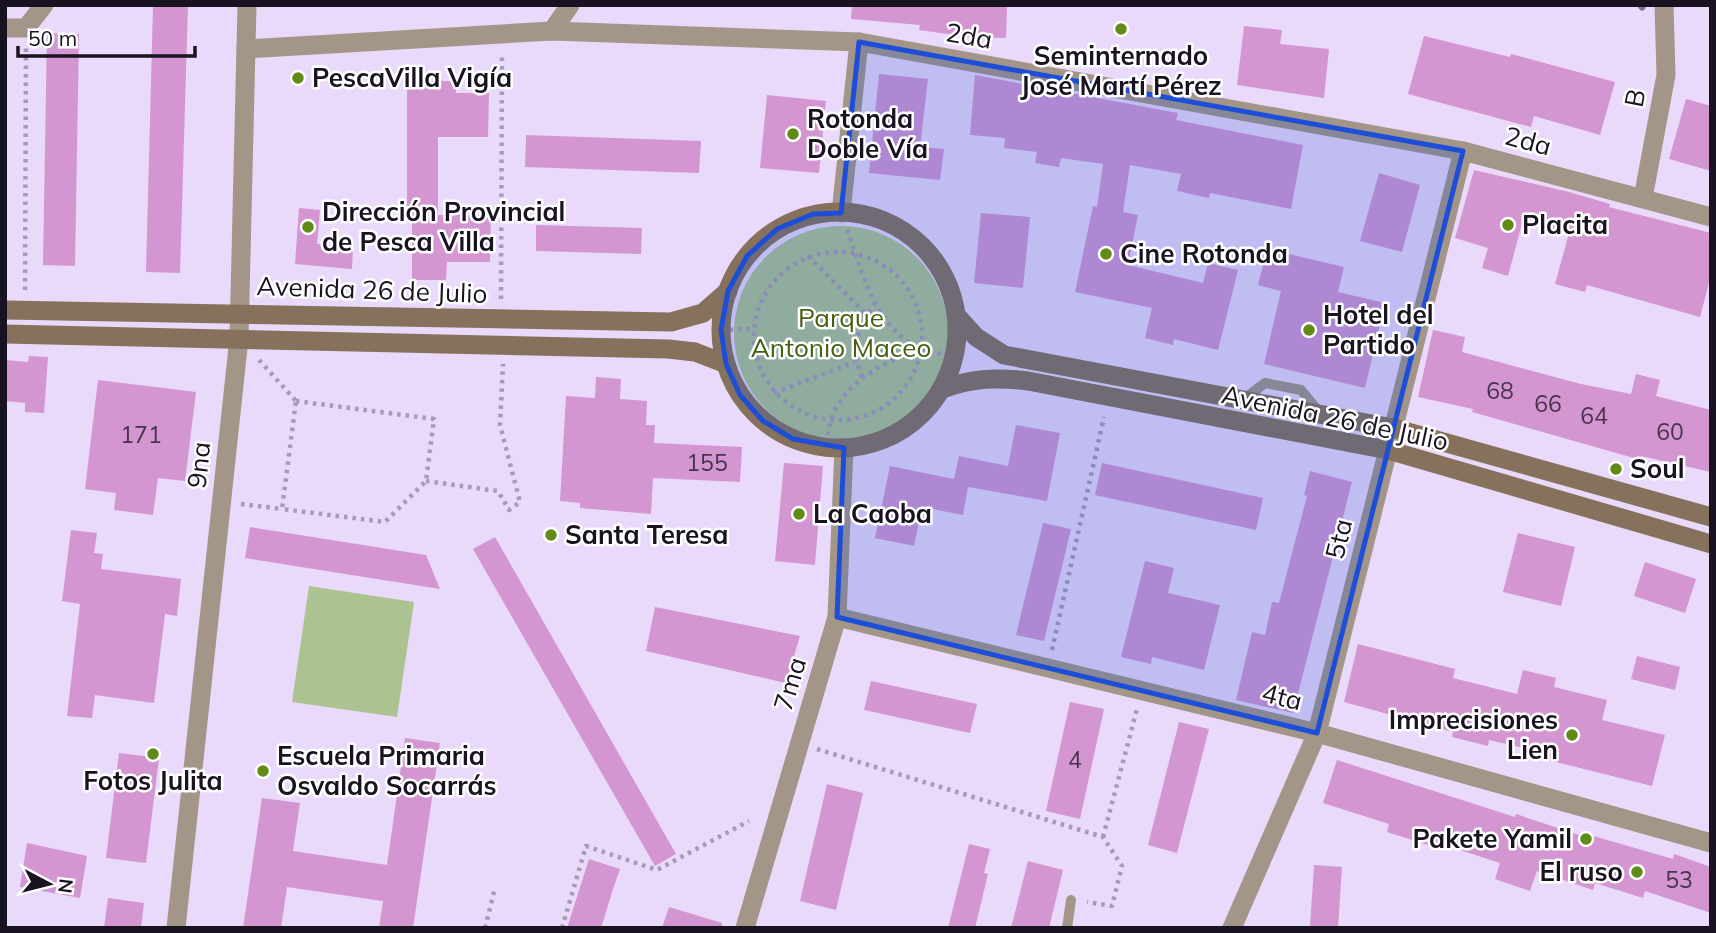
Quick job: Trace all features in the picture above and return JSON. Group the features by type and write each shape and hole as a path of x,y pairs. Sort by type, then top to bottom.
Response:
{"main road":[{"path":"853,212 891,223 923,246 946,278 957,316 955,356 943,388 921,416 893,436 858,447 835,448 793,439 763,421 740,395 726,364 721,330 728,290 747,256 777,229 813,214 841,213 853,212"},
{"name":"Avenida 26 de Julio","path":"15,310 240,312 671,323 703,313 728,290"},
{"name":"Avenida 26 de Julio","path":"957,316 976,337 1004,355 1394,428 1711,517"},
{"name":"Avenida 26 de Julio","path":"5,334 668,349 695,352 726,364"},
{"name":"Avenida 26 de Julio","path":"943,388 968,380 997,377 1388,450 1711,544"}],"street":[{"path":"5,28 26,28 44,5"},
{"name":"9na","path":"176,928 239,338 247,5"},
{"path":"552,31 570,5"},
{"name":"B","path":"1643,198 1666,75 1664,5"},
{"name":"2da","path":"246,50 552,31 859,42 1462,151 1711,217"},
{"path":"841,213 859,42"},
{"name":"5ta","path":"1232,928 1317,733 1462,151"},
{"name":"7ma","path":"745,928 837,617 835,448"},
{"name":"4ta","path":"837,617 1317,733 1711,843"}],"lane":[{"path":"1067,928 1071,900"}],"path":[{"path":"15,310 26,28"},
{"path":"500,319 502,34"},
{"path":"841,213 875,304 899,334 921,348 955,356"},
{"path":"832,251 856,252 879,261 900,277 914,298 921,323 921,348 914,373 899,394 878,410 855,419 829,420 809,416 774,393 762,374 754,352 753,329 758,306 770,285 787,268 808,256 832,251"},
{"path":"808,256 866,314"},
{"path":"862,377 855,362 856,339 866,314 875,304"},
{"path":"721,330 753,329"},
{"path":"222,502 384,522 426,481 434,419 296,401 239,338"},
{"path":"426,481 498,491 509,510 520,502 500,425 504,345"},
{"path":"835,448 829,420 845,394 862,377 892,359 921,348"},
{"path":"774,393 855,362"},
{"path":"282,509 296,401"},
{"path":"1048,668 1103,417 1123,421 1126,403"},
{"path":"1103,837 1142,691"},
{"path":"799,744 1103,837 1122,866 1112,906 1071,900"},
{"path":"562,928 586,846 657,870 749,821"},
{"path":"485,928 495,888"}],"highlighted area":[{"path":"859,42 1463,151 1317,733 837,617 844,448 793,439 763,421 740,395 726,364 721,330 728,291 747,256 777,229 813,214 841,213"}],"green space":[{"name":"Parque Antonio Maceo","path":"841,226 882,234 917,257 940,292 948,333 940,374 917,409 882,432 841,440 800,432 765,409 742,374 734,333 742,292 765,257 800,234"},
{"path":"309,586 414,602 397,717 292,702"}],"building":[{"path":"153,5 188,5 180,273 146,272"},
{"path":"852,5 1007,5 1006,38 969,37 919,30 920,25 851,19"},
{"path":"1244,26 1282,30 1280,44 1329,49 1324,98 1237,85"},
{"path":"47,33 79,34 75,266 43,265"},
{"path":"1424,36 1510,57 1511,54 1615,82 1600,135 1534,116 1531,127 1408,94"},
{"path":"879,74 928,79 920,147 944,149 940,180 869,173"},
{"path":"975,75 1178,113 1176,120 1303,145 1291,209 1210,193 1209,198 1177,191 1181,174 1130,165 1123,212 1138,215 1128,265 1203,283 1208,263 1238,270 1218,350 1174,339 1173,345 1145,338 1152,308 1075,292 1093,206 1097,207 1103,164 1061,158 1059,167 1035,163 1037,152 1004,148 1005,138 970,135"},
{"path":"407,81 456,81 456,93 489,93 488,137 438,137 438,215 491,215 490,262 447,262 446,280 412,280 412,214 407,214"},
{"name":"Rotonda Doble Vía","path":"767,95 826,101 819,173 760,168"},
{"path":"1686,99 1711,106 1711,171 1669,159"},
{"path":"526,135 701,141 699,173 525,167"},
{"path":"1474,170 1569,192 1610,204 1609,207 1711,233 1711,275 1700,317 1587,285 1585,292 1555,284 1569,233 1523,220 1508,276 1482,268 1488,248 1455,238"},
{"path":"1379,173 1420,185 1402,252 1360,241"},
{"name":"Dirección Provincial de Pesca Villa","path":"299,208 320,210 317,244 353,247 352,269 295,264"},
{"path":"981,213 1030,217 1023,288 974,283"},
{"path":"536,225 642,228 641,254 536,251"},
{"path":"1267,249 1344,267 1338,292 1385,303 1365,388 1264,364 1281,291 1258,285"},
{"path":"1433,330 1465,337 1462,352 1581,384 1631,394 1636,374 1660,380 1656,396 1711,410 1711,472 1641,456 1641,460 1472,412 1473,409 1418,397"},
{"path":"29,356 48,357 44,413 25,412 25,403 5,401 5,360 28,362"},
{"path":"596,377 621,379 620,399 647,401 646,425 655,425 654,443 742,447 740,482 653,478 651,514 580,508 580,503 560,501 566,396 595,398"},
{"path":"98,380 196,392 185,481 158,478 153,515 114,510 116,493 85,489"},
{"path":"1016,425 1060,433 1047,501 968,487 963,515 922,507 914,546 875,538 890,466 954,479 959,456 1008,466"},
{"name":"La Caoba","path":"784,463 823,466 815,565 775,561"},
{"path":"1102,463 1263,498 1256,530 1095,495"},
{"path":"1310,471 1352,482 1293,713 1236,700 1252,632 1265,635 1272,602 1279,603 1307,496 1304,495"},
{"path":"1043,523 1071,529 1044,641 1016,635"},
{"path":"250,527 426,555 440,589 245,558"},
{"path":"71,530 97,533 94,553 103,554 101,569 181,579 177,616 165,614 154,703 95,695 92,718 67,716 80,604 62,601"},
{"path":"1518,533 1575,547 1561,606 1503,592"},
{"path":"495,537 676,854 655,866 473,549"},
{"path":"1145,561 1174,568 1168,593 1220,605 1204,670 1152,657 1151,664 1121,657"},
{"path":"1645,562 1696,579 1685,613 1634,596"},
{"path":"655,607 800,636 786,683 646,651"},
{"path":"1358,644 1455,669 1453,678 1517,694 1523,670 1556,678 1554,687 1607,700 1602,720 1665,735 1652,786 1544,759 1545,753 1489,740 1488,746 1452,737 1453,732 1344,702"},
{"path":"1637,656 1680,667 1675,690 1631,679"},
{"path":"871,681 977,704 970,733 864,710"},
{"path":"1070,702 1104,709 1080,819 1046,811"},
{"path":"1179,722 1209,729 1177,853 1148,845"},
{"path":"405,738 440,743 413,928 379,928 383,901 287,887 281,928 243,928 262,798 300,803 293,851 387,865"},
{"path":"119,753 159,758 146,863 106,858"},
{"path":"1337,760 1515,817 1516,814 1582,836 1583,833 1673,859 1674,854 1711,867 1711,913 1645,891 1643,898 1595,883 1593,890 1537,871 1530,891 1495,879 1500,863 1429,840 1428,845 1387,832 1389,824 1323,803"},
{"path":"827,784 863,793 836,910 800,901"},
{"path":"27,843 87,856 80,898 20,887"},
{"path":"969,844 990,849 984,873 988,874 975,928 948,928"},
{"path":"589,859 620,869 601,928 567,928"},
{"path":"1028,861 1063,870 1049,928 1011,928"},
{"path":"1314,865 1342,867 1338,928 1310,928"},
{"path":"108,898 144,903 141,928 104,928"},
{"path":"669,907 722,923 722,928 662,928"}],"place":[{"name":"Seminternado José Martí Pérez","path":"1121,29"},
{"name":"PescaVilla Vigía","path":"298,78"},
{"name":"Rotonda Doble Vía","path":"793,134"},
{"name":"Placita","path":"1508,225"},
{"name":"Dirección Provincial de Pesca Villa","path":"308,227"},
{"name":"Cine Rotonda","path":"1106,254"},
{"name":"Hotel del Partido","path":"1309,330"},
{"name":"Soul","path":"1616,469"},
{"name":"La Caoba","path":"799,514"},
{"name":"Santa Teresa","path":"551,535"},
{"name":"Imprecisiones Lien","path":"1572,735"},
{"name":"Fotos Julita","path":"153,754"},
{"name":"Escuela Primaria Osvaldo Socarrás","path":"263,771"},
{"name":"Pakete Yamil","path":"1586,839"},
{"name":"El ruso","path":"1637,872"}]}
